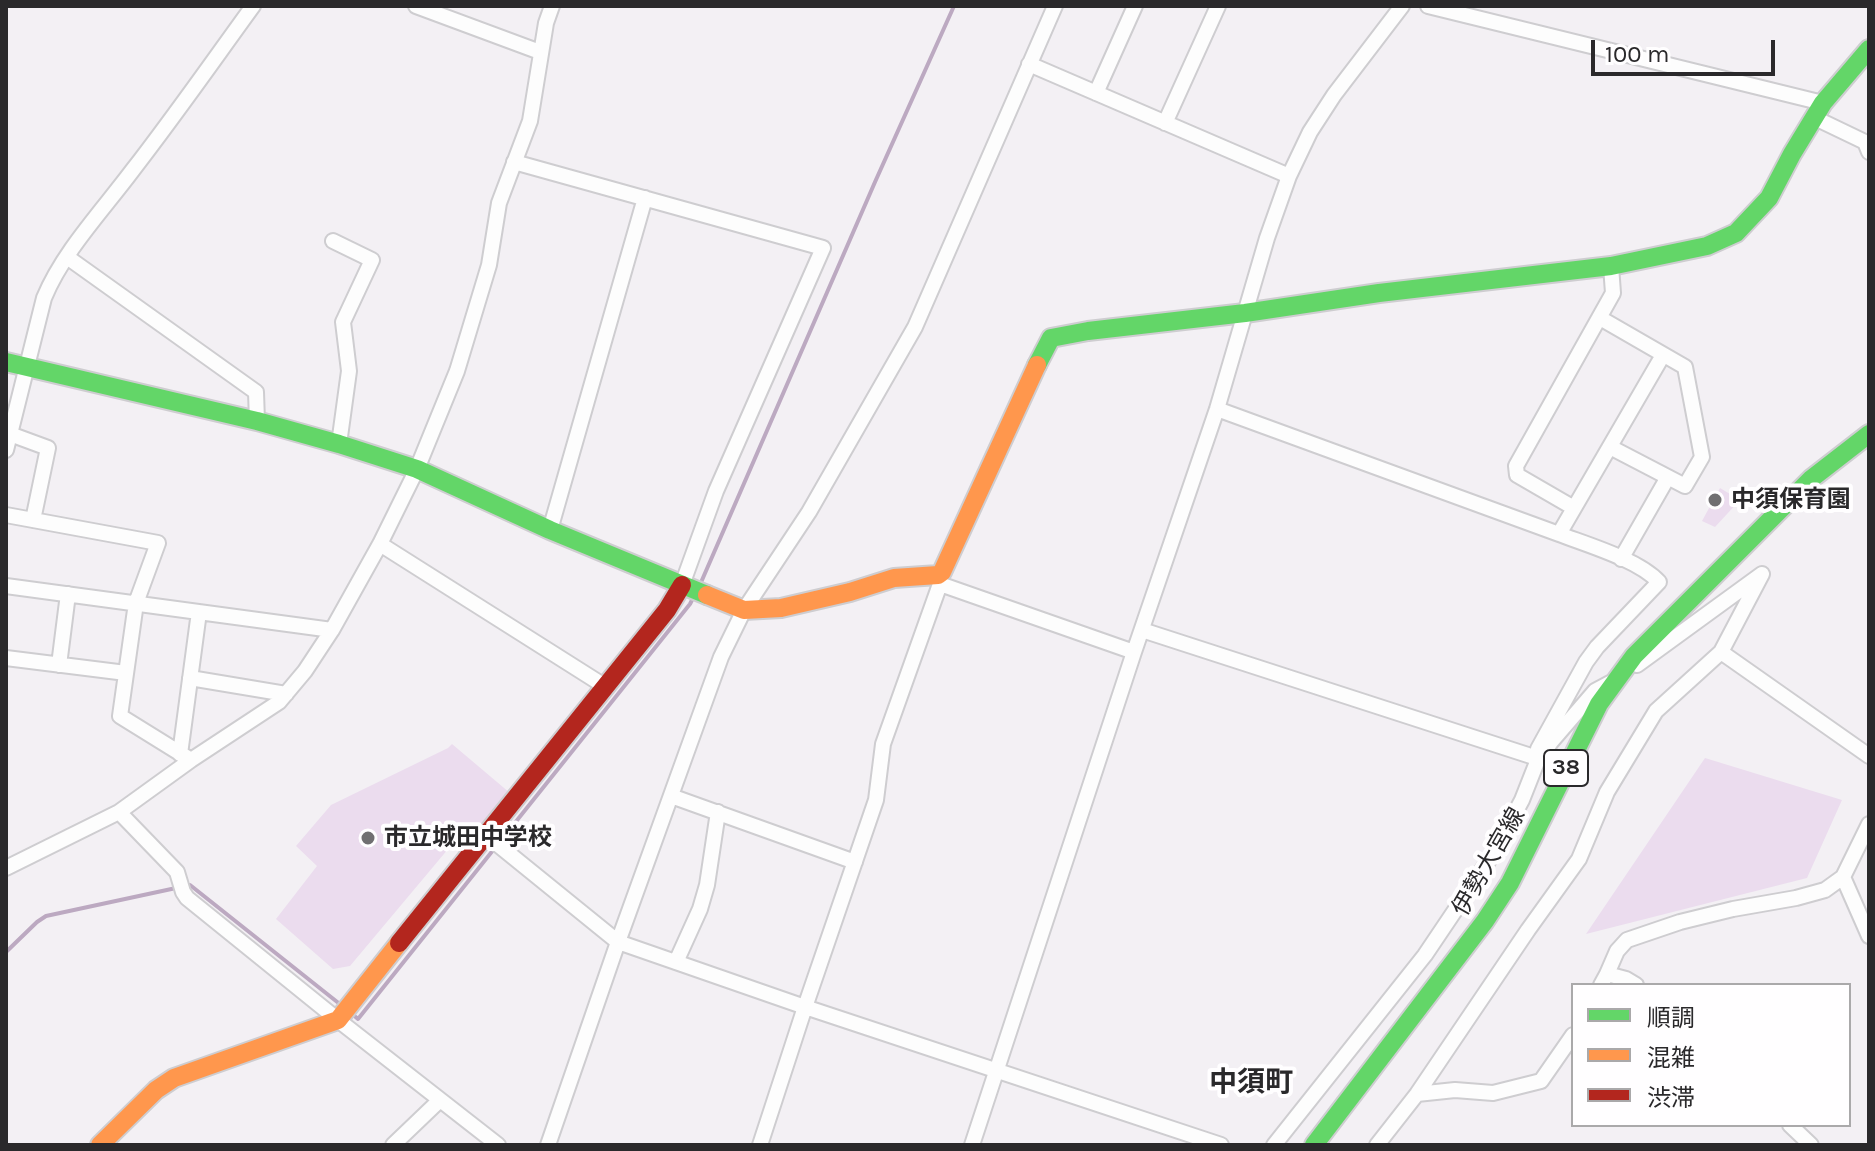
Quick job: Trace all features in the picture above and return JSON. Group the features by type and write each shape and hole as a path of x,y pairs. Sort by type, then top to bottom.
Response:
{"street":[{"path":"6,450 49,285 253,6"},
{"path":"416,6 540,52"},
{"path":"6,868 119,812 186,757 279,702 305,671 332,630 417,469 457,371 489,265 499,203 530,121 540,52 552,6"},
{"path":"548,1145 721,657 744,610 809,512 915,327 1055,6"},
{"path":"1096,93 1135,6"},
{"path":"1165,123 1218,6"},
{"path":"972,1145 1217,409 1267,238 1289,176 1310,132 1334,95 1402,6"},
{"path":"1428,6 1819,111 1865,142 1869,152"},
{"path":"760,1145 876,800 883,744 939,579 1051,338 1379,293 1611,266 1707,246 1736,233 1769,198 1819,111 1869,49"},
{"path":"1029,64 1289,176"},
{"path":"100,1145 156,1090 174,1078 343,1014 489,837 667,610 693,589 716,491 823,248 514,162"},
{"path":"550,530 645,198"},
{"path":"333,241 372,260 343,322 349,371 339,444"},
{"path":"67,257 256,392 257,421"},
{"path":"1574,508 1517,475 1516,466 1613,293 1611,266"},
{"path":"1600,318 1685,367 1702,457 1685,486 1610,447"},
{"path":"1559,534 1663,355"},
{"path":"6,362 257,421 417,469 550,530 744,610 781,608 894,578 939,579 1134,652"},
{"path":"1217,409 1559,534 1621,559 1652,574 1659,582 1586,662 1535,759 1522,800 1493,854 1425,955 1274,1145"},
{"path":"10,434 48,448 33,520"},
{"name":"伊勢大宮線","path":"1314,1145 1485,921 1510,883 1580,738 1599,704 1634,656 1811,479 1869,434"},
{"path":"1621,559 1668,477"},
{"path":"6,515 158,543 136,603 120,716 186,757"},
{"path":"380,544 606,687"},
{"path":"1377,1145 1417,1094 1579,859 1607,792 1656,711 1721,652 1762,574 1614,682 1595,691 1535,759"},
{"path":"6,586 332,630"},
{"path":"59,665 68,594"},
{"path":"186,757 190,678 199,612"},
{"path":"1142,630 1535,759"},
{"path":"1721,652 1869,756"},
{"path":"6,658 126,673"},
{"path":"190,678 286,694"},
{"path":"671,796 855,862"},
{"path":"119,812 177,872 187,898 343,1014 440,1100 498,1145"},
{"path":"676,962 700,909 707,885 718,812"},
{"path":"1633,983 1626,979 1604,980 1617,951 1627,940 1680,922 1825,890 1843,877 1869,824"},
{"path":"489,837 618,942 1221,1145"},
{"path":"1843,877 1869,936"},
{"path":"1417,1094 1455,1090 1493,1093 1541,1081 1571,1038"},
{"path":"393,1145 440,1100"},
{"path":"1792,1127 1811,1145"}],"shaded area":[{"path":"1720,488 1740,500 1715,527 1702,521"},
{"path":"452,744 510,793 468,842 459,836 350,966 333,969 276,919 317,866 296,846 331,805"},
{"path":"1705,758 1842,800 1807,878 1586,934"}],"waterway":[{"path":"699,587 954,6"},
{"path":"351,1013 358,1019 695,594"},
{"path":"6,952 46,916 190,885 341,1005"}],"traffic: fast":[{"path":"1037,365 1051,338 1088,331 1611,266 1707,246 1736,233 1769,198 1823,103 1869,49"},
{"path":"6,362 257,421 417,469 550,530 707,595"},
{"path":"1314,1145 1485,921 1510,883 1599,704 1634,656 1811,479 1869,434"}],"traffic: slow":[{"path":"707,595 744,610 781,608 894,578 938,575 1037,365"},
{"path":"100,1145 156,1090 174,1078 338,1020 399,943"}],"traffic: jam":[{"path":"399,943 667,610 682,585"}],"place":[{"name":"中須保育園","path":"1715,500"},
{"name":"市立城田中学校","path":"368,838"}],"district":[{"name":"中須町","path":"1251,1083"}]}
